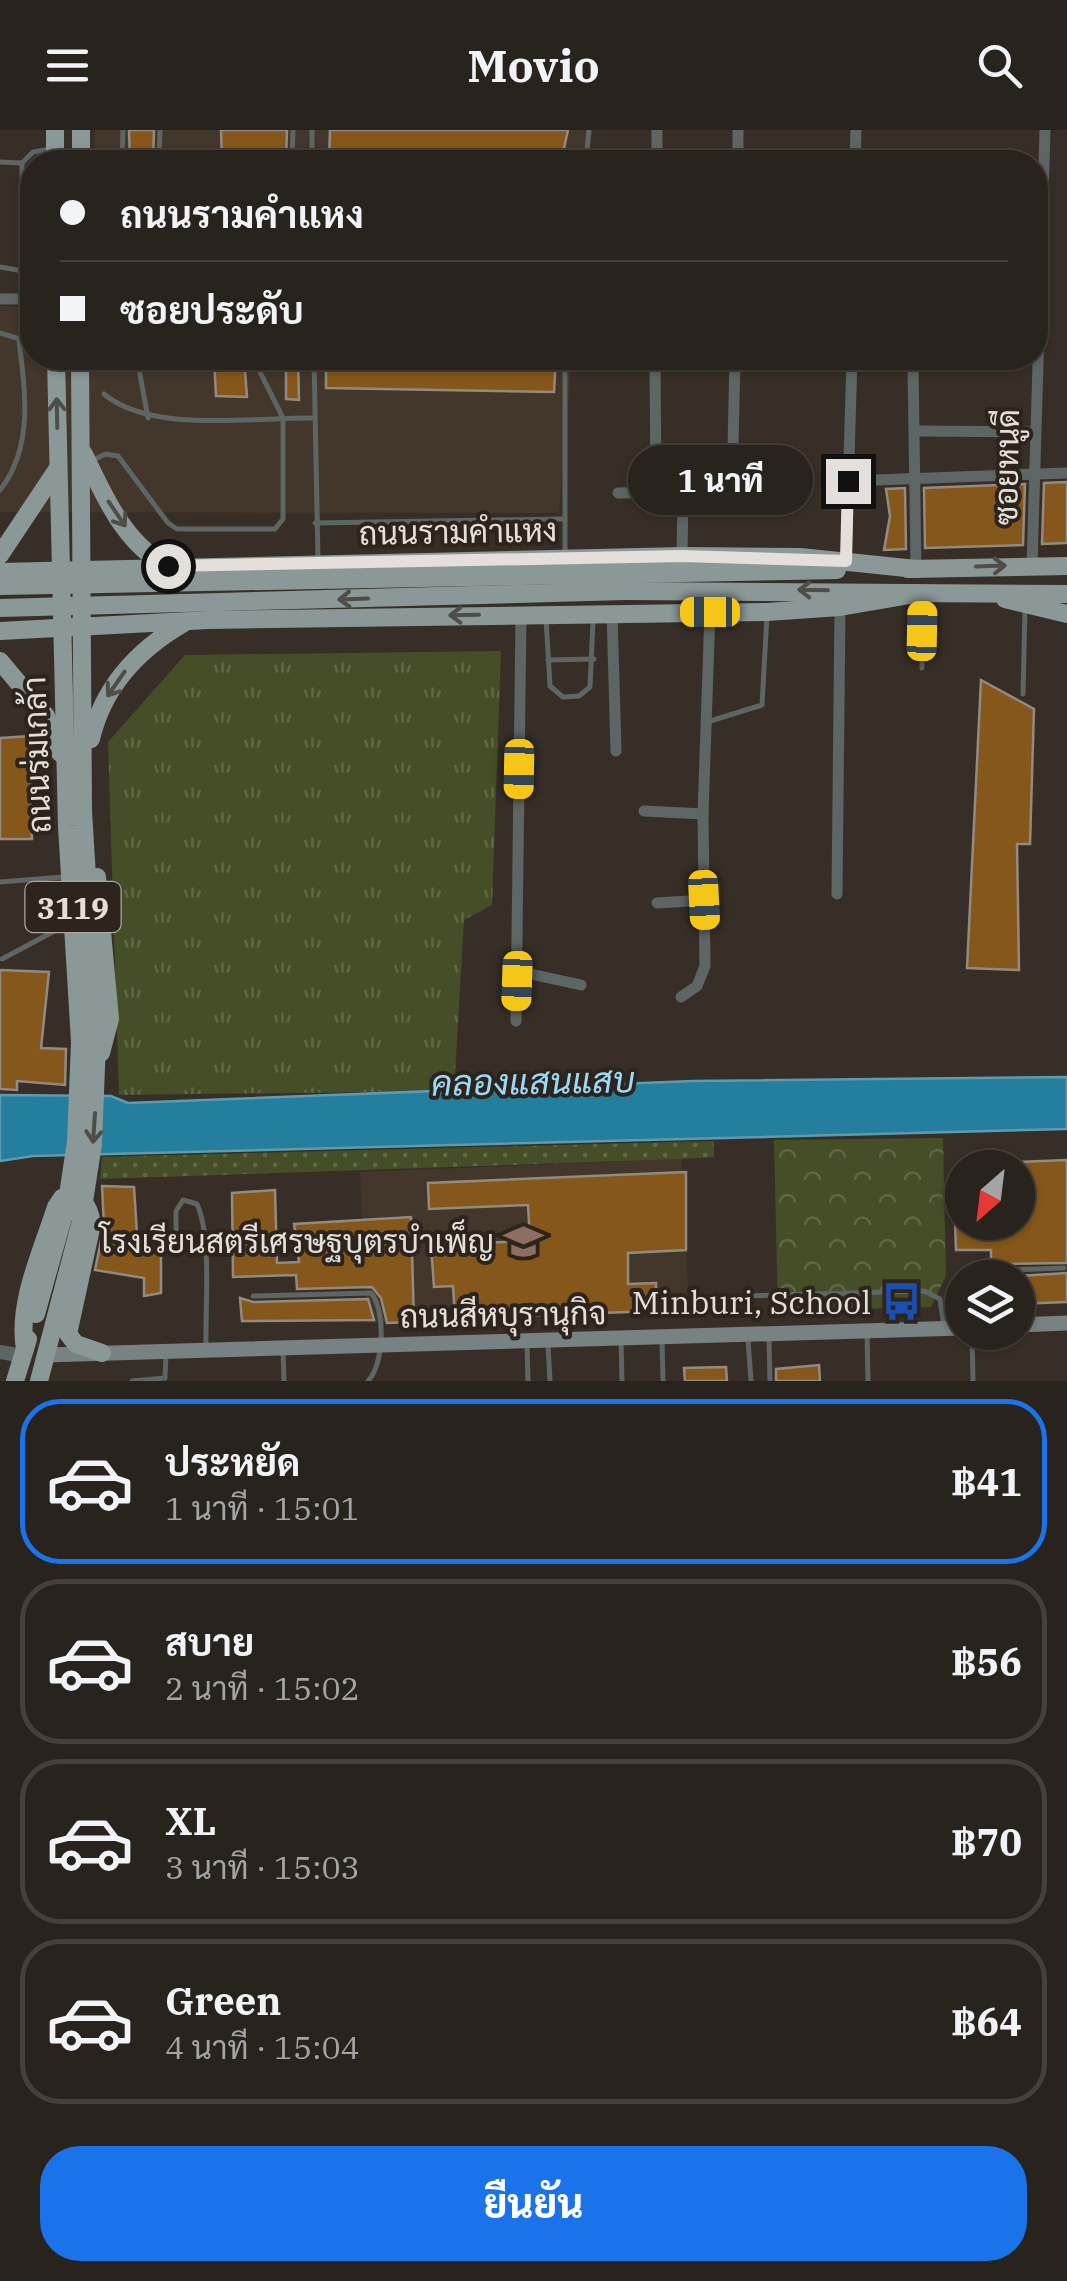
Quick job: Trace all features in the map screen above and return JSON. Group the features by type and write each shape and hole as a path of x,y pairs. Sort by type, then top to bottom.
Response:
{"main road":[{"name":"ถนนร่มเกล้า","path":"56,370 62,624 75,773"},
{"name":"ถนนร่มเกล้า","path":"15,1381 93,1144 75,773 85,456 81,370"},
{"path":"85,456 123,525 148,555 168,566"},
{"path":"0,555 58,468"},
{"name":"ถนนรามคำแหง","path":"0,572 682,556 846,561 916,569"},
{"path":"1032,565 1067,557"},
{"path":"208,620 151,612 139,601 147,587 160,580 210,565"},
{"name":"ถนนรามคำแหง","path":"0,608 1067,566"},
{"name":"ถนนรามคำแหง","path":"0,586 625,583 916,595 1067,594"},
{"name":"ถนนรามคำแหง","path":"0,631 62,624 208,620 767,612 840,607 916,595"},
{"path":"994,595 1025,607 1067,614"},
{"path":"75,773 109,693 145,649 187,621"},
{"path":"0,661 46,716 75,773"},
{"path":"76,830 102,901 110,1019 106,1049 88,1062 73,1056 70,1044 62,927 63,878 76,830"},
{"path":"24,1352 23,1318 32,1280 56,1207 62,1198 72,1198 90,1208 92,1224 68,1334 76,1344 102,1353"},
{"name":"ถนนร่มเกล้า","path":"40,1381 73,1214"},
{"path":"1035,1324 1067,1323"},
{"name":"ถนนสีหบุรานุกิจ","path":"45,1355 944,1329"}],"street":[{"path":"655,370 656,491"},
{"path":"618,493 656,491 682,496 730,491 734,486 735,370"},
{"path":"846,561 852,370"},
{"path":"913,370 916,569"},
{"name":"ซอยหนูดี","path":"1032,565 1035,370"},
{"path":"914,430 1033,432"},
{"path":"848,481 1067,473"},
{"path":"682,496 682,556"},
{"path":"837,894 840,607"},
{"path":"681,997 697,986 705,966 702,814 710,612"},
{"path":"603,613 616,751"},
{"path":"516,1022 521,614"},
{"path":"644,811 702,814"},
{"path":"657,903 704,900"},
{"path":"517,972 581,985"},
{"path":"0,1352 24,1352"}],"lane":[{"path":"0,333 19,342 20,356"},
{"path":"0,490 14,466 25,426 21,370"},
{"path":"139,370 148,418"},
{"path":"85,456 118,456 168,524 177,529 275,529 283,518 284,418 260,370"},
{"path":"314,370 318,563"},
{"path":"565,370 565,560"},
{"path":"104,394 121,408 148,418 315,418"},
{"path":"316,523 564,519"},
{"path":"916,595 922,668"},
{"path":"1022,694 1025,607"},
{"path":"706,722 762,705 767,612"},
{"path":"546,614 552,690 563,697 580,696 590,688 603,613"},
{"path":"548,660 594,658"},
{"path":"0,882 63,878"},
{"path":"2,959 62,927"},
{"path":"203,1244 176,1238 176,1211 184,1200 198,1204 201,1212 203,1244 206,1349"},
{"path":"1035,1269 1064,1268"},
{"path":"743,1296 924,1292 940,1300 944,1329"},
{"path":"253,1296 371,1293 377,1301 380,1344 377,1368 368,1381"},
{"path":"867,1331 868,1381"},
{"path":"769,1334 770,1381"},
{"path":"748,1335 751,1381"},
{"path":"662,1338 663,1381"},
{"path":"620,1339 622,1381"},
{"path":"548,1341 550,1381"},
{"path":"527,1342 528,1381"},
{"path":"283,1346 284,1381"},
{"path":"132,1381 165,1380 166,1350"},
{"path":"972,1350 972,1381"}],"shaded area":[{"path":"95,130 592,130 590,150 94,150"},
{"path":"0,306 20,307 20,370 571,370 559,513 0,512"},
{"name":"โรงเรียนสตรีเศรษฐบุตรบำเพ็ญ","path":"682,1159 689,1310 366,1323 360,1172"}],"green space":[{"path":"501,651 492,905 464,920 454,1091 119,1095 108,742 185,655"},
{"path":"943,1138 945,1278 931,1307 778,1311 774,1140"},
{"path":"714,1141 714,1157 682,1159 100,1179 102,1157"}],"water":[{"path":"1067,1077 1067,1129 33,1156 0,1161 0,1095 111,1096 128,1103 693,1081"}],"building":[{"path":"129,130 154,130 153,150 130,150"},
{"path":"221,130 287,130 286,150 222,150"},
{"path":"330,130 568,130 564,150 329,150"},
{"path":"215,370 245,370 247,397 216,396"},
{"path":"286,370 298,370 299,400 286,399"},
{"path":"326,370 555,370 554,392 326,388"},
{"path":"1067,482 1067,543 1042,544 1044,483"},
{"path":"1025,484 1023,545 925,548 924,488"},
{"path":"905,488 906,549 884,550 890,516 886,489"},
{"path":"981,680 1034,709 1030,844 1017,844 1019,970 967,968"},
{"path":"29,736 32,839 0,839 0,738"},
{"path":"0,970 49,972 41,1048 66,1049 65,1085 17,1081 17,1090 0,1089"},
{"path":"1067,1160 1067,1263 991,1260 991,1250 956,1250 956,1240 1035,1240 1035,1161"},
{"path":"686,1172 686,1250 628,1253 628,1284 656,1283 656,1311 455,1318 453,1286 434,1287 431,1245 530,1241 528,1205 429,1209 428,1183"},
{"path":"102,1186 134,1187 138,1250 161,1249 161,1293 144,1296 144,1278 95,1270 104,1226"},
{"path":"275,1190 277,1263 299,1262 294,1224 411,1217 414,1322 387,1323 381,1298 372,1287 297,1289 296,1275 233,1277 232,1193"},
{"path":"1067,1273 1067,1302 1035,1303 1035,1275"},
{"path":"240,1298 253,1302 368,1299 374,1320 242,1321"},
{"path":"819,1365 820,1381 776,1381 776,1369"},
{"path":"726,1367 727,1381 685,1381 684,1368"}],"place":[{"name":"โรงเรียนสตรีเศรษฐบุตรบำเพ็ญ","path":"524,1241"},
{"name":"Minburi, School","path":"901,1302"}],"route":[{"path":"168,566 682,556 846,561 848,481"}],"water label":[{"name":"คลองแสนแสบ","path":"533,1081"}]}
